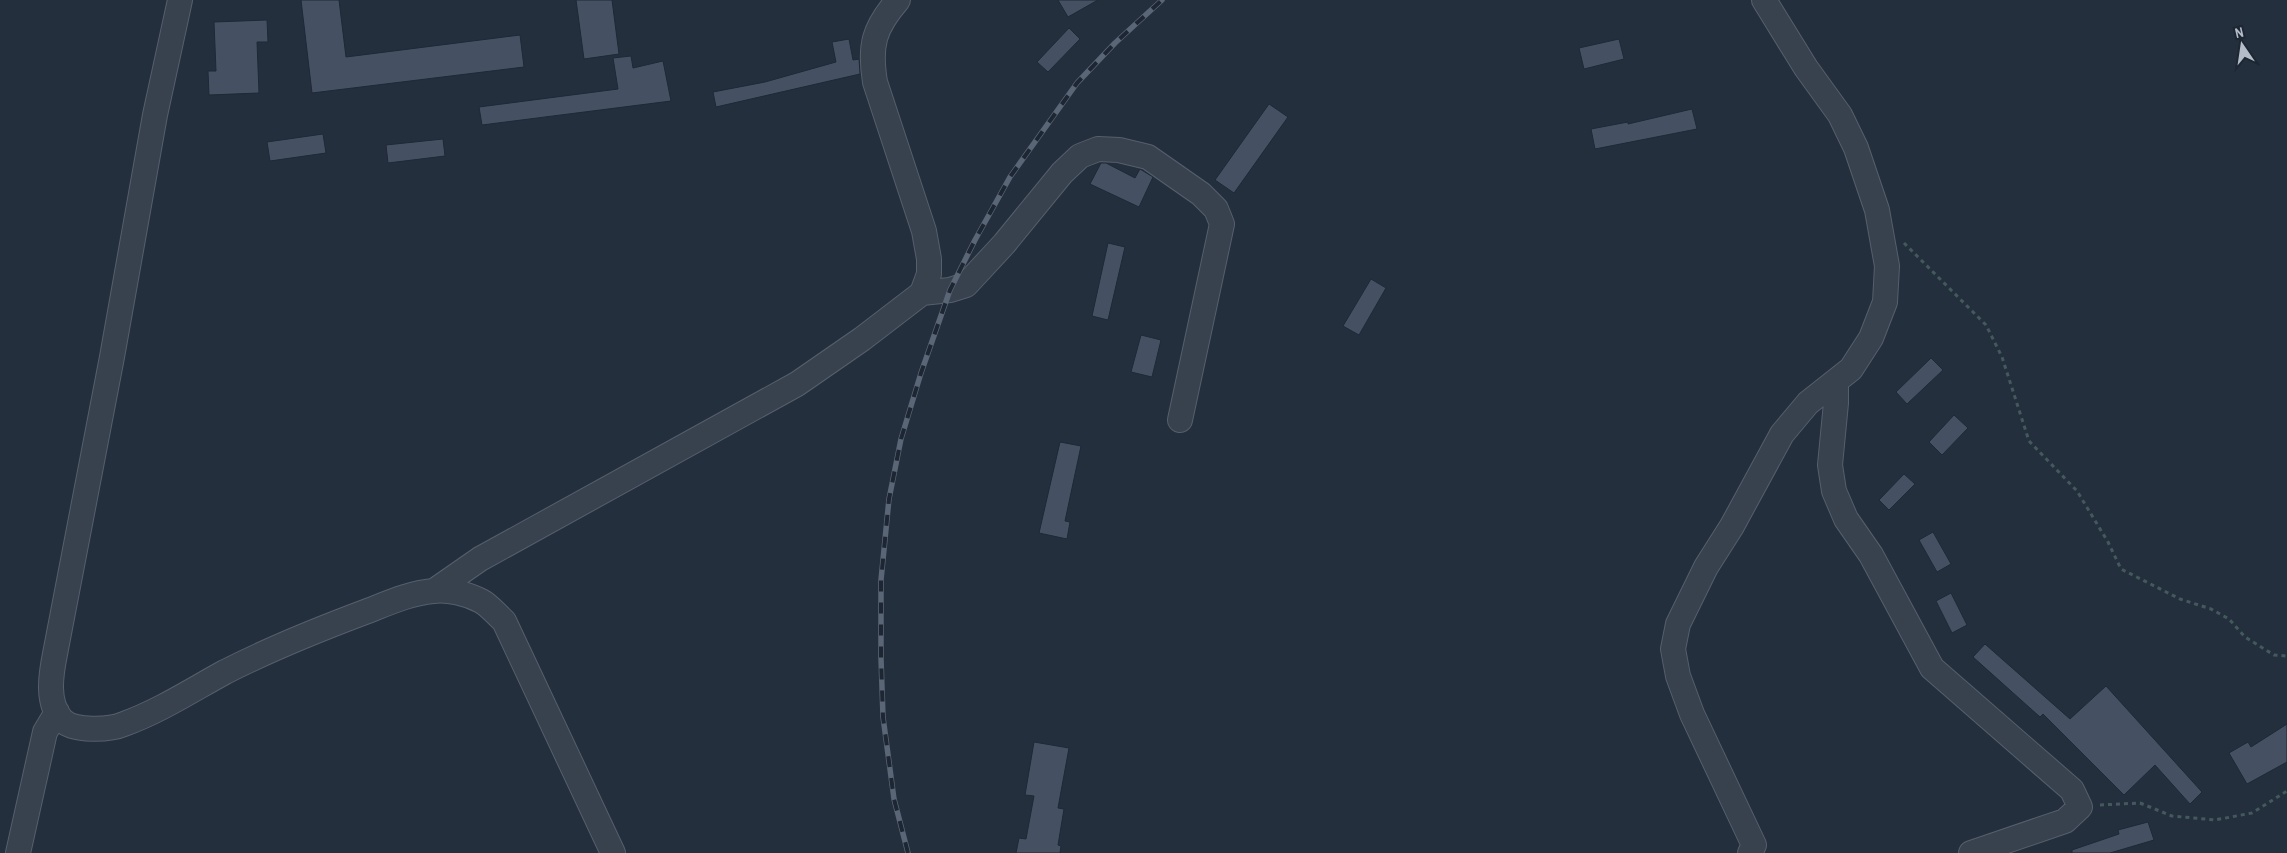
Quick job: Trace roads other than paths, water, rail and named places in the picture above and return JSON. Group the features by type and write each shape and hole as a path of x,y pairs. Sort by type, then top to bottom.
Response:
{"street":[{"path":"180,0 155,115 112,357 54,654 51,676 57,712 63,721 78,728 98,729 122,725 165,706 226,672 322,628 408,597 434,590 480,559 797,384 862,339 922,292 950,290 966,286 1004,244 1062,173 1080,156 1098,149 1119,150 1148,157 1201,194 1216,209 1222,224 1180,420"},
{"path":"898,0 884,16 873,40 872,60 876,82 924,231 929,258 929,274 922,292"},
{"path":"1755,850 1692,714 1678,676 1673,649 1678,624 1706,566 1732,526 1782,434 1808,403 1851,369 1871,338 1886,302 1887,266 1877,210 1868,178 1840,115 1806,68 1764,0"},
{"path":"1836,382 1836,403 1830,465 1834,491 1846,519 1871,555 1932,668 2072,790 2080,807 2065,821 1971,853"},
{"path":"434,590 458,593 482,601 504,621 613,853"},
{"path":"18,852 44,732 57,712"}],"railway":[{"path":"908,853 894,799 883,717 881,658 881,580 889,499 901,439 921,373 950,290 1010,177 1077,83 1115,43 1162,0"}]}
